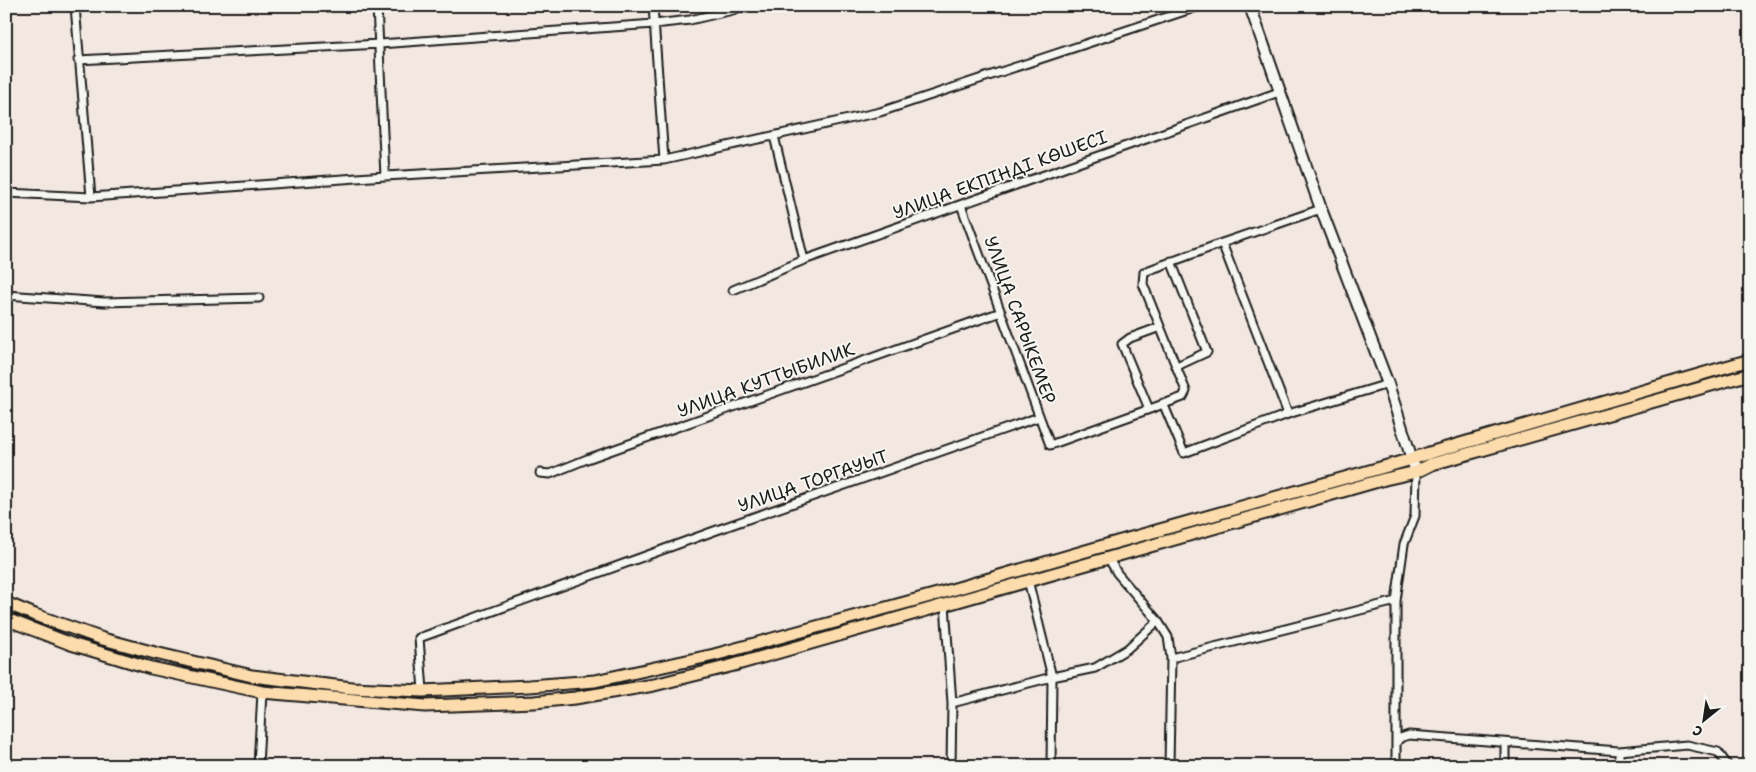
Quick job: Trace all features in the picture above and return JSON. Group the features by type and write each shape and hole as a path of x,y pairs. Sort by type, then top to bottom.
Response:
{"highway":[{"path":"6,603 103,639 252,676 352,688 423,692 595,681 714,655 941,593 1412,459 1750,360"},
{"path":"6,619 72,644 151,668 262,692 425,706 534,702 575,698 654,685 734,665 1028,580 1109,559 1385,479 1416,472 1432,464 1750,374"},
{"path":"730,650 734,665"}],"main road":[{"path":"1250,6 1321,209 1388,384 1416,472"}],"street":[{"path":"75,6 78,60 91,197"},
{"path":"377,6 385,176"},
{"path":"653,6 664,160"},
{"path":"78,60 380,44 654,24 690,20 750,6"},
{"path":"6,193 91,197 385,176 664,160 880,112 1200,6"},
{"name":"УЛИЦА ЕКПІНДІ КӨШЕСІ","path":"733,290 804,260 1279,92"},
{"path":"774,136 804,260"},
{"name":"УЛИЦА САРЫКЕМЕР","path":"962,205 1050,445 1149,409"},
{"path":"1160,327 1130,338 1122,344 1149,409 1183,397 1186,391 1144,284 1144,272 1321,209"},
{"path":"1222,243 1288,414"},
{"path":"1171,261 1207,352 1177,366"},
{"path":"6,295 104,302 259,298"},
{"name":"УЛИЦА КУТТЫБИЛИК","path":"540,473 550,474 1001,312"},
{"path":"1163,403 1184,453 1288,414 1388,384"},
{"name":"УЛИЦА ТОРГАУЫТ","path":"423,692 420,638 1039,417"},
{"path":"1396,766 1396,600 1404,544 1415,516 1416,472"},
{"path":"1109,559 1127,585 1158,621 1168,637 1171,658 1169,766"},
{"path":"1028,580 1052,677 1051,766"},
{"path":"1171,658 1396,600"},
{"path":"945,605 952,703 951,766"},
{"path":"952,703 1095,668 1127,649 1158,621"},
{"path":"258,766 262,692"},
{"path":"1396,743 1400,738 1409,735 1619,751 1687,745 1718,752 1728,766"},
{"path":"1504,743 1505,766"},
{"path":"1619,751 1619,766"}]}
